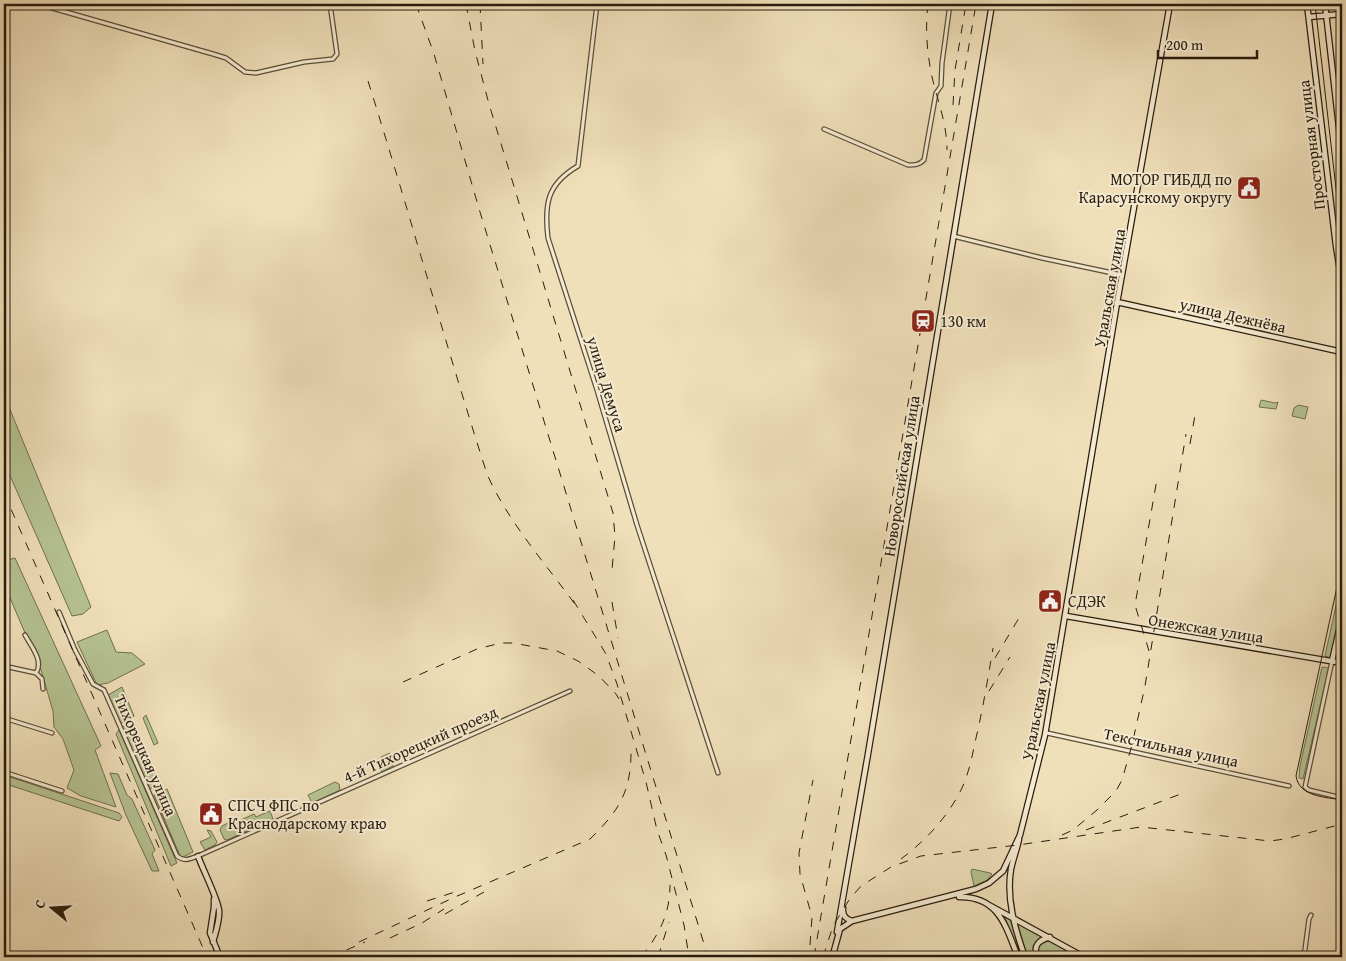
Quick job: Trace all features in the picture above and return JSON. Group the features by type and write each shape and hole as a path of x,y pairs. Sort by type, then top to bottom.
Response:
{"street":[{"path":"38,4 226,58 245,72 256,73 304,62 333,59 337,54 330,4"},
{"name":"улица Демуса","path":"597,4 578,166 557,181 548,200 546,218 548,238 597,390 637,525 718,773"},
{"path":"824,129 908,165 921,163 924,160 936,93 941,86 942,63 950,4"},
{"name":"Новороссийская улица","path":"834,957 883,667 952,236 992,4"},
{"name":"Уральская улица","path":"1012,916 1010,876 1046,733 1122,275 1170,4"},
{"name":"Просторная улица","path":"1307,4 1342,282"},
{"name":"Просторная улица","path":"1325,4 1340,119 1342,154"},
{"path":"1309,17 1342,14"},
{"path":"952,236 1122,275"},
{"name":"улица Дежнёва","path":"1118,302 1342,352"},
{"name":"Тихорецкая улица","path":"59,612 92,684 104,690 177,856 181,860 187,860 198,856"},
{"name":"Онежская улица","path":"1066,616 1342,663"},
{"path":"1342,617 1305,787 1309,790 1341,798 1342,783"},
{"path":"25,635 39,661 36,673"},
{"path":"4,666 36,673 42,679 43,689"},
{"name":"4-й Тихорецкий проезд","path":"198,856 570,691"},
{"path":"4,718 52,733"},
{"name":"Текстильная улица","path":"1046,733 1289,786"},
{"path":"4,772 62,792"},
{"name":"Уральская улица","path":"1000,874 1020,835 1027,809"},
{"path":"198,856 213,895 214,907 210,933 220,957"},
{"path":"843,896 843,914 845,918 852,921 965,893 989,883 1000,874 1004,873 1010,876"},
{"path":"950,897 972,897 1012,916 1084,957"},
{"path":"987,904 1002,918 1018,957"},
{"path":"1304,957 1311,915"},
{"path":"1012,916 1025,957"},
{"name":"Новороссийская улица","path":"834,951 840,929 852,921"},
{"path":"1032,957 1039,957 1035,950 1036,946 1039,942 1050,937"}],"green space":[{"path":"4,395 91,607 83,614 72,616 4,462"},
{"path":"1261,400 1278,402 1276,409 1259,407"},
{"path":"1298,405 1308,407 1305,419 1292,416 1294,408"},
{"path":"15,558 101,746 95,750 116,807 81,796 67,788 74,770 63,739 54,727 53,711 41,670 4,584 4,561"},
{"path":"1342,578 1342,608 1331,658 1325,656"},
{"path":"107,630 116,652 132,653 145,664 108,683 97,685 77,642"},
{"path":"1322,667 1329,668 1303,779 1299,778 1300,766"},
{"path":"122,687 134,716 120,724 108,695"},
{"path":"146,715 158,743 154,745 143,718"},
{"path":"134,723 156,776 157,785 150,789 122,727"},
{"path":"119,730 177,863 171,866 116,734"},
{"path":"390,753 393,766 382,772 378,763 383,761 381,757"},
{"path":"110,773 118,774 127,795 132,799 155,850 152,854 159,871 152,871 126,815"},
{"path":"4,775 119,813 122,817 119,821 9,785 4,783"},
{"path":"335,782 339,784 340,790 312,803 308,795"},
{"path":"167,789 193,852 181,858 154,795"},
{"path":"270,811 273,819 227,840 224,839 220,830 222,826 230,822 232,824 254,814 256,817"},
{"path":"207,830 211,831 217,842 205,850 200,842 211,837"},
{"path":"972,869 992,874 986,881 974,886"},
{"path":"1004,916 1010,919 1023,957 1021,957"},
{"path":"1016,922 1042,937 1035,944 1034,954 1026,953"},
{"path":"1044,941 1049,941 1078,957 1038,955 1038,947"}],"tram line":[{"path":"1315,4 1342,241"},
{"path":"1342,564 1296,776 1298,783 1308,792 1321,797 1342,800"}],"railway":[{"path":"416,4 434,54 480,212 708,957"},
{"path":"466,4 475,51 489,104 613,513 615,536 612,570"},
{"path":"480,4 483,64"},
{"path":"928,4 927,32 929,59 944,122 947,150"},
{"path":"953,105 955,70 966,4"},
{"path":"814,957 976,4"},
{"path":"368,81 487,474 517,526 577,607"},
{"path":"1190,444 1195,415"},
{"path":"1062,835 1073,830 1097,810 1116,791 1122,780 1145,686 1186,434"},
{"path":"1149,651 1135,605 1157,479"},
{"path":"4,493 207,957"},
{"path":"573,600 606,654 617,684 646,782 657,830 666,855 684,925 689,957"},
{"path":"612,602 618,638"},
{"path":"995,658 1019,618"},
{"path":"403,682 477,649 501,643 513,643 557,651 578,661 599,676 619,699"},
{"path":"901,859 927,837 949,810 964,784 979,727 993,648"},
{"path":"989,691 1010,657"},
{"path":"359,942 455,897 590,839 609,818 622,798 629,775 631,747"},
{"path":"810,945 812,917 800,874 799,853 813,780"},
{"path":"1086,830 1186,792"},
{"path":"823,957 833,926 849,900 861,886 891,867 921,856 1018,845 1141,827 1270,841 1285,839 1342,824"},
{"path":"641,957 653,941 666,915 670,885"},
{"path":"427,901 455,892"},
{"path":"445,914 484,892"},
{"path":"390,938 422,923 444,909"},
{"path":"658,957 669,922"},
{"path":"330,957 365,942"}],"place":[{"name":"МОТОР ГИБДД по Карасунскому округу","path":"1249,188"},
{"name":"130 км","path":"923,321"},
{"name":"СДЭК","path":"1050,601"},
{"name":"СПСЧ ФПС по Краснодарскому краю","path":"211,814"}]}
